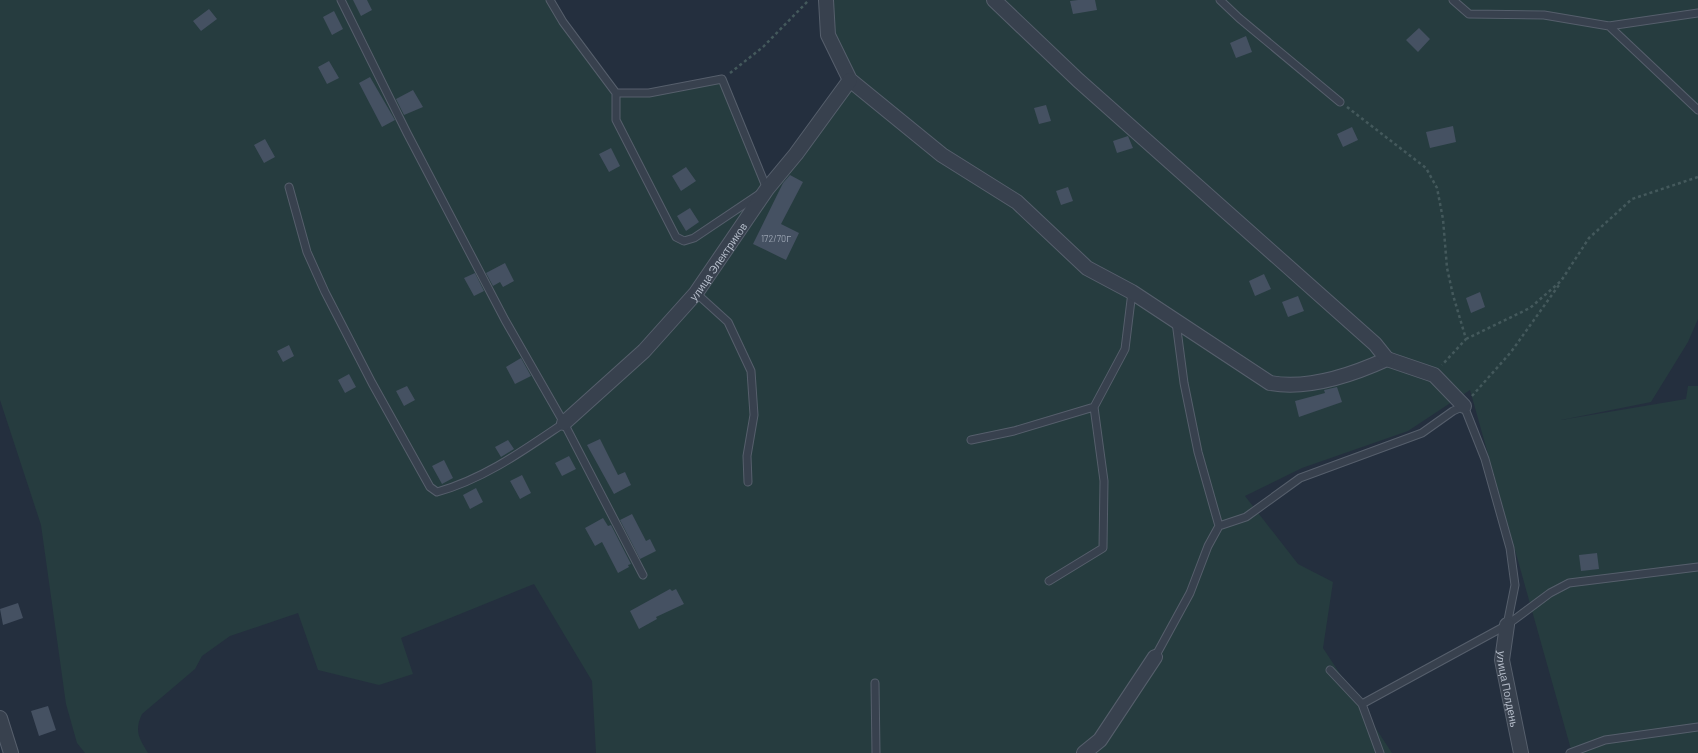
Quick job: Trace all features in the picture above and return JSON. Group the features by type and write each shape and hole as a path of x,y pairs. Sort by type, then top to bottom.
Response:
{"street":[{"path":"826,0 828,34 850,80 942,155 1017,202 1087,268 1132,292 1270,383 1284,386 1302,385 1362,371 1387,359"},
{"path":"994,0 1078,80 1375,344 1387,359 1434,374 1464,406"},
{"name":"улица Электриков","path":"564,423 644,351 696,293 767,189 796,154 850,80"},
{"name":"улица Полдень","path":"1507,625 1502,660 1521,753"},
{"path":"1084,753 1100,740 1155,657"},
{"path":"0,718 12,753"}],"lane":[{"path":"341,0 407,133 502,313 564,423 643,575"},
{"path":"550,0 563,22 616,93 616,120 676,237 684,241 694,238 767,189 722,79 649,94 616,93"},
{"path":"1220,0 1239,18 1340,102"},
{"path":"1453,0 1469,14 1544,15 1609,26 1698,13"},
{"path":"1609,26 1698,110"},
{"path":"289,187 307,252 325,292 372,383 430,487 437,492 456,487 506,462 564,423"},
{"path":"1049,581 1103,548 1104,481 1094,407 1125,349 1132,292"},
{"path":"696,293 728,322 751,371 754,415 746,456 748,482"},
{"path":"1155,657 1190,593 1208,546 1219,526 1198,452 1184,384 1176,322"},
{"path":"1219,526 1246,518 1300,478 1422,433 1453,411 1464,406 1485,459 1510,548 1515,585 1507,625"},
{"path":"971,440 1014,431 1094,407"},
{"path":"1362,704 1507,625 1550,593 1569,583 1698,567"},
{"path":"1330,670 1362,704 1380,753"},
{"path":"875,683 876,753"},
{"path":"1570,753 1605,740 1698,727"}],"path":[{"path":"722,79 762,47 809,0"},
{"path":"1340,102 1426,168 1434,181 1437,188 1443,219 1447,268 1453,295 1466,338"},
{"path":"1464,406 1511,352 1540,313 1589,238 1632,200 1698,177"},
{"path":"1434,374 1466,338 1530,308 1561,282"}],"green space":[{"path":"0,0 550,0 616,93 649,93 722,79 767,188 796,143 850,80 828,35 826,0 1698,0 1698,319 1688,342 1651,402 1561,420 1686,399 1688,386 1698,386 1698,753 1572,753 1470,390 1408,431 1302,468 1245,496 1298,564 1333,582 1323,648 1392,753 596,753 592,681 534,584 401,638 413,674 379,685 318,670 298,613 230,636 202,656 195,669 142,714 138,725 138,730 142,743 148,753 85,753 77,743 66,704 41,525 0,400"}],"building":[{"path":"353,0 367,0 372,10 361,16"},
{"path":"1095,0 1097,10 1073,14 1070,1"},
{"path":"209,9 217,19 201,31 193,21"},
{"path":"334,11 343,29 332,35 323,17"},
{"path":"1419,28 1430,39 1418,52 1406,40"},
{"path":"1246,36 1252,52 1236,58 1230,43"},
{"path":"329,61 339,78 327,84 318,67"},
{"path":"370,77 395,120 382,127 359,83"},
{"path":"413,90 423,107 404,115 396,99"},
{"path":"1046,105 1051,121 1039,124 1034,108"},
{"path":"1453,126 1456,142 1430,148 1426,132"},
{"path":"1352,127 1358,140 1343,147 1337,134"},
{"path":"1128,136 1133,148 1117,153 1113,141"},
{"path":"265,139 275,157 264,163 254,145"},
{"path":"611,148 620,166 609,172 599,154"},
{"path":"686,167 696,181 681,191 672,176"},
{"path":"790,175 803,182 781,224 799,233 786,260 753,244 783,183"},
{"path":"1068,187 1073,201 1061,205 1056,191"},
{"path":"690,208 699,222 686,231 677,216"},
{"path":"505,263 514,281 503,287 500,282 493,286 486,273"},
{"path":"475,273 484,291 474,296 464,278"},
{"path":"1264,274 1271,289 1255,296 1249,281"},
{"path":"1480,292 1485,307 1471,313 1466,298"},
{"path":"1298,296 1304,311 1288,317 1282,302"},
{"path":"289,345 294,356 283,362 277,351"},
{"path":"521,358 531,376 515,384 506,367"},
{"path":"349,374 356,387 345,393 338,380"},
{"path":"407,386 415,400 404,406 396,391"},
{"path":"1337,387 1342,402 1299,417 1295,401 1325,393 1324,390"},
{"path":"600,439 618,475 625,472 631,485 614,494 587,445"},
{"path":"508,440 514,449 501,457 495,447"},
{"path":"569,456 576,469 562,476 555,463"},
{"path":"444,460 453,478 442,484 432,466"},
{"path":"522,475 531,493 520,499 510,481"},
{"path":"476,488 483,502 470,509 463,495"},
{"path":"632,514 646,541 650,539 656,551 640,559 620,520"},
{"path":"603,518 608,526 611,525 631,564 628,565 629,567 618,573 602,542 595,546 585,528"},
{"path":"1597,553 1599,569 1581,571 1579,555"},
{"path":"670,589 672,591 676,589 684,604 656,617 657,619 639,629 630,611"},
{"path":"18,603 23,618 3,625 0,609"},
{"path":"48,706 56,730 39,736 31,711"}]}
